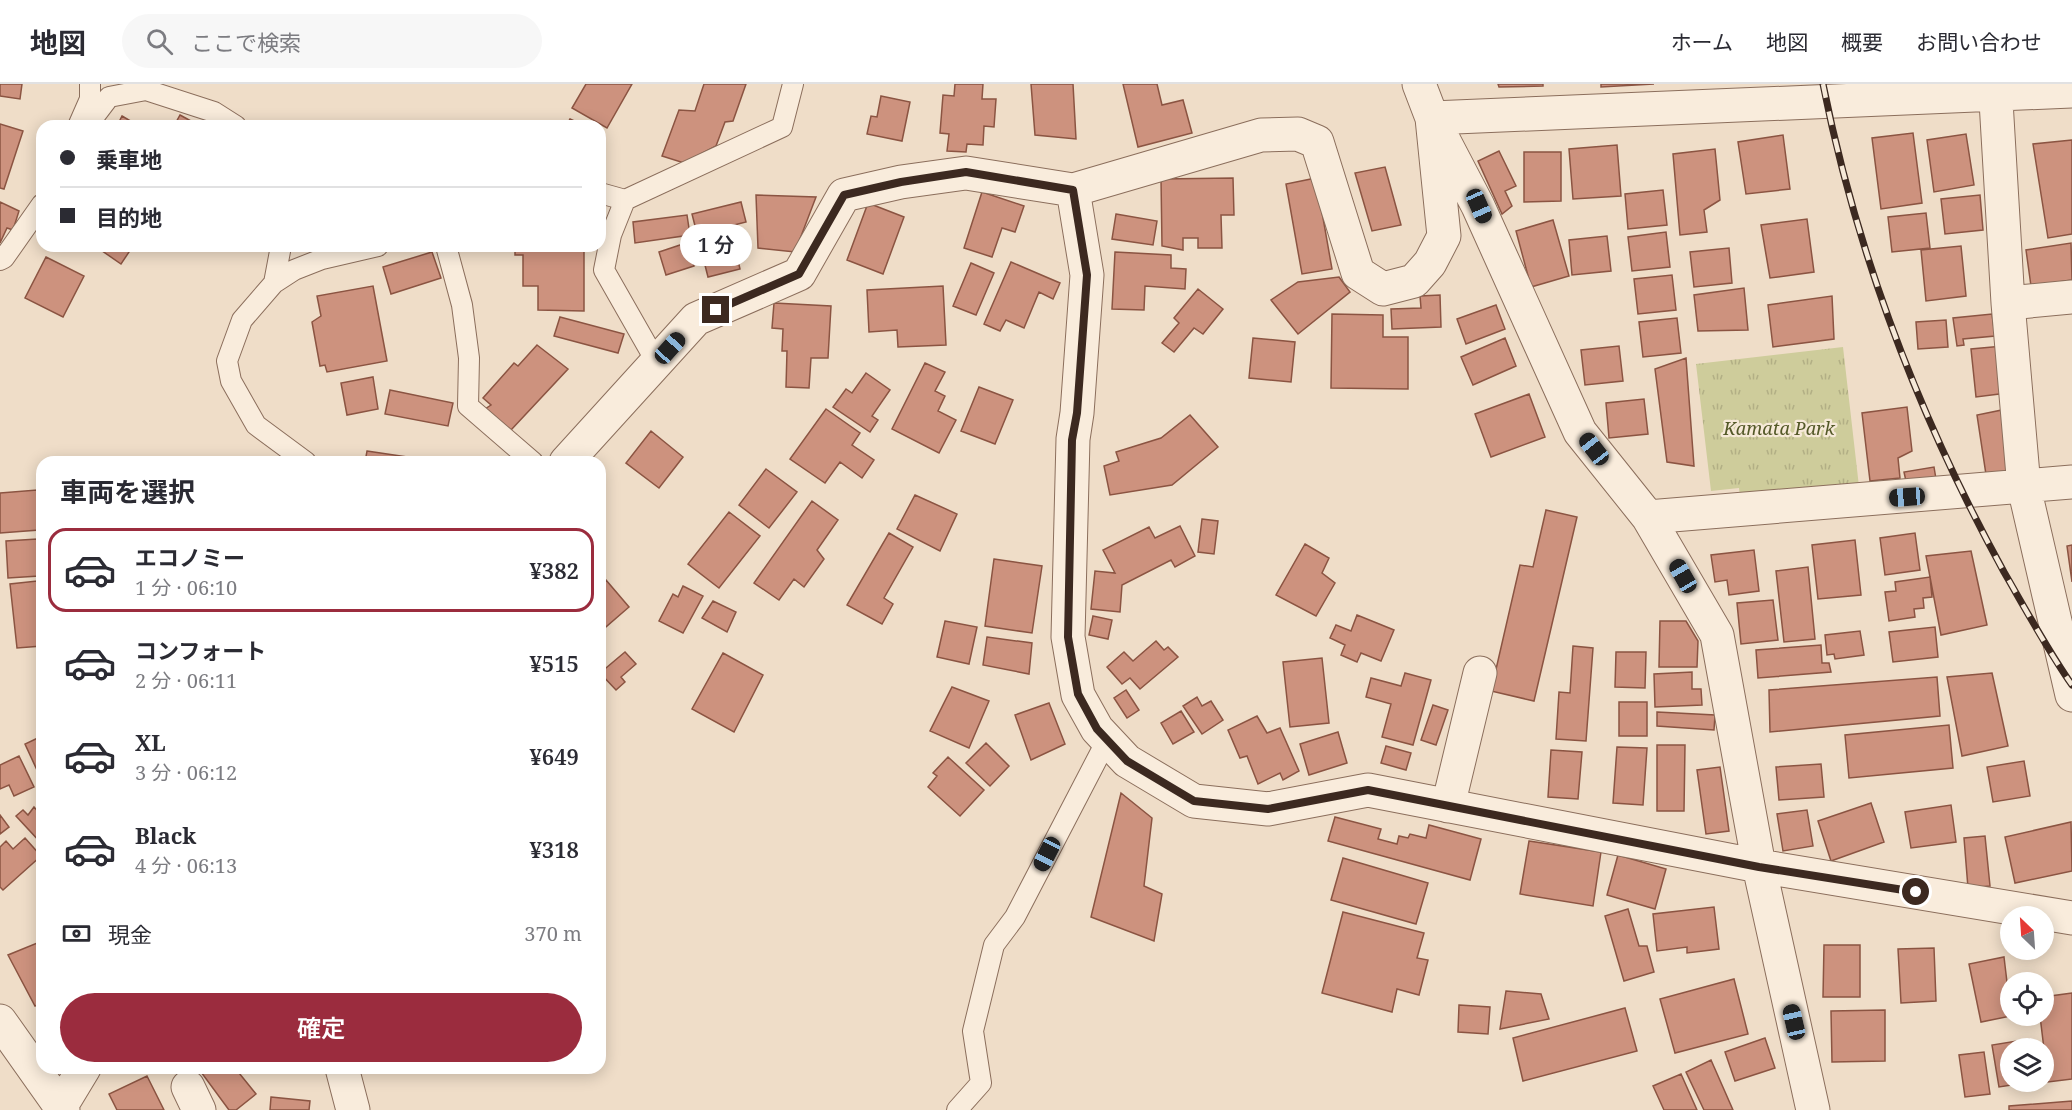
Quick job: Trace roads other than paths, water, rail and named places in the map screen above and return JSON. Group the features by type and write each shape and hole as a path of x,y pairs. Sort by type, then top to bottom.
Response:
{"street":[{"path":"1419,84 1432,118 1479,206 1580,432 1648,518 1717,635 1759,867 1813,1110"},
{"path":"1432,118 1995,90 2072,91"},
{"path":"1995,90 2008,303 2024,487 2072,695"},
{"path":"572,456 696,320 799,274 844,195 901,182 966,172 1073,190 1261,135 1298,134 1317,142 1358,273 1383,289 1414,281 1430,263 1444,236 1432,118"},
{"path":"1073,190 1087,275 1077,413 1072,440 1068,637 1078,694 1097,729 1127,761 1194,801 1268,809 1368,790 1759,867 2072,918"},
{"path":"2008,303 2072,297"},
{"path":"1648,518 2072,482"},
{"path":"1448,806 1480,673"},
{"path":"0,1022 36,1072"},
{"path":"37,1074 62,1108 81,1074"},
{"path":"344,1074 353,1110"}],"lane":[{"path":"81,120 90,99 90,84"},
{"path":"606,195 625,200 782,127 793,84"},
{"path":"92,120 110,97 146,90 213,112 226,120"},
{"path":"625,200 611,236 604,270 657,363"},
{"path":"0,260 4,258 36,213"},
{"path":"274,283 280,252"},
{"path":"298,456 256,425 231,381 227,361 242,320 274,283 294,270 322,259 352,252"},
{"path":"448,252 464,316 469,358 468,406 526,456"},
{"path":"957,1110 981,1083 973,1032 994,945 1015,917 1107,740"}],"railway":[{"path":"1823,84 1837,148 1873,273 1919,395 1945,455 2004,572 2072,685"}],"park label":[{"name":"Kamata Park","path":"1779,428"}]}
